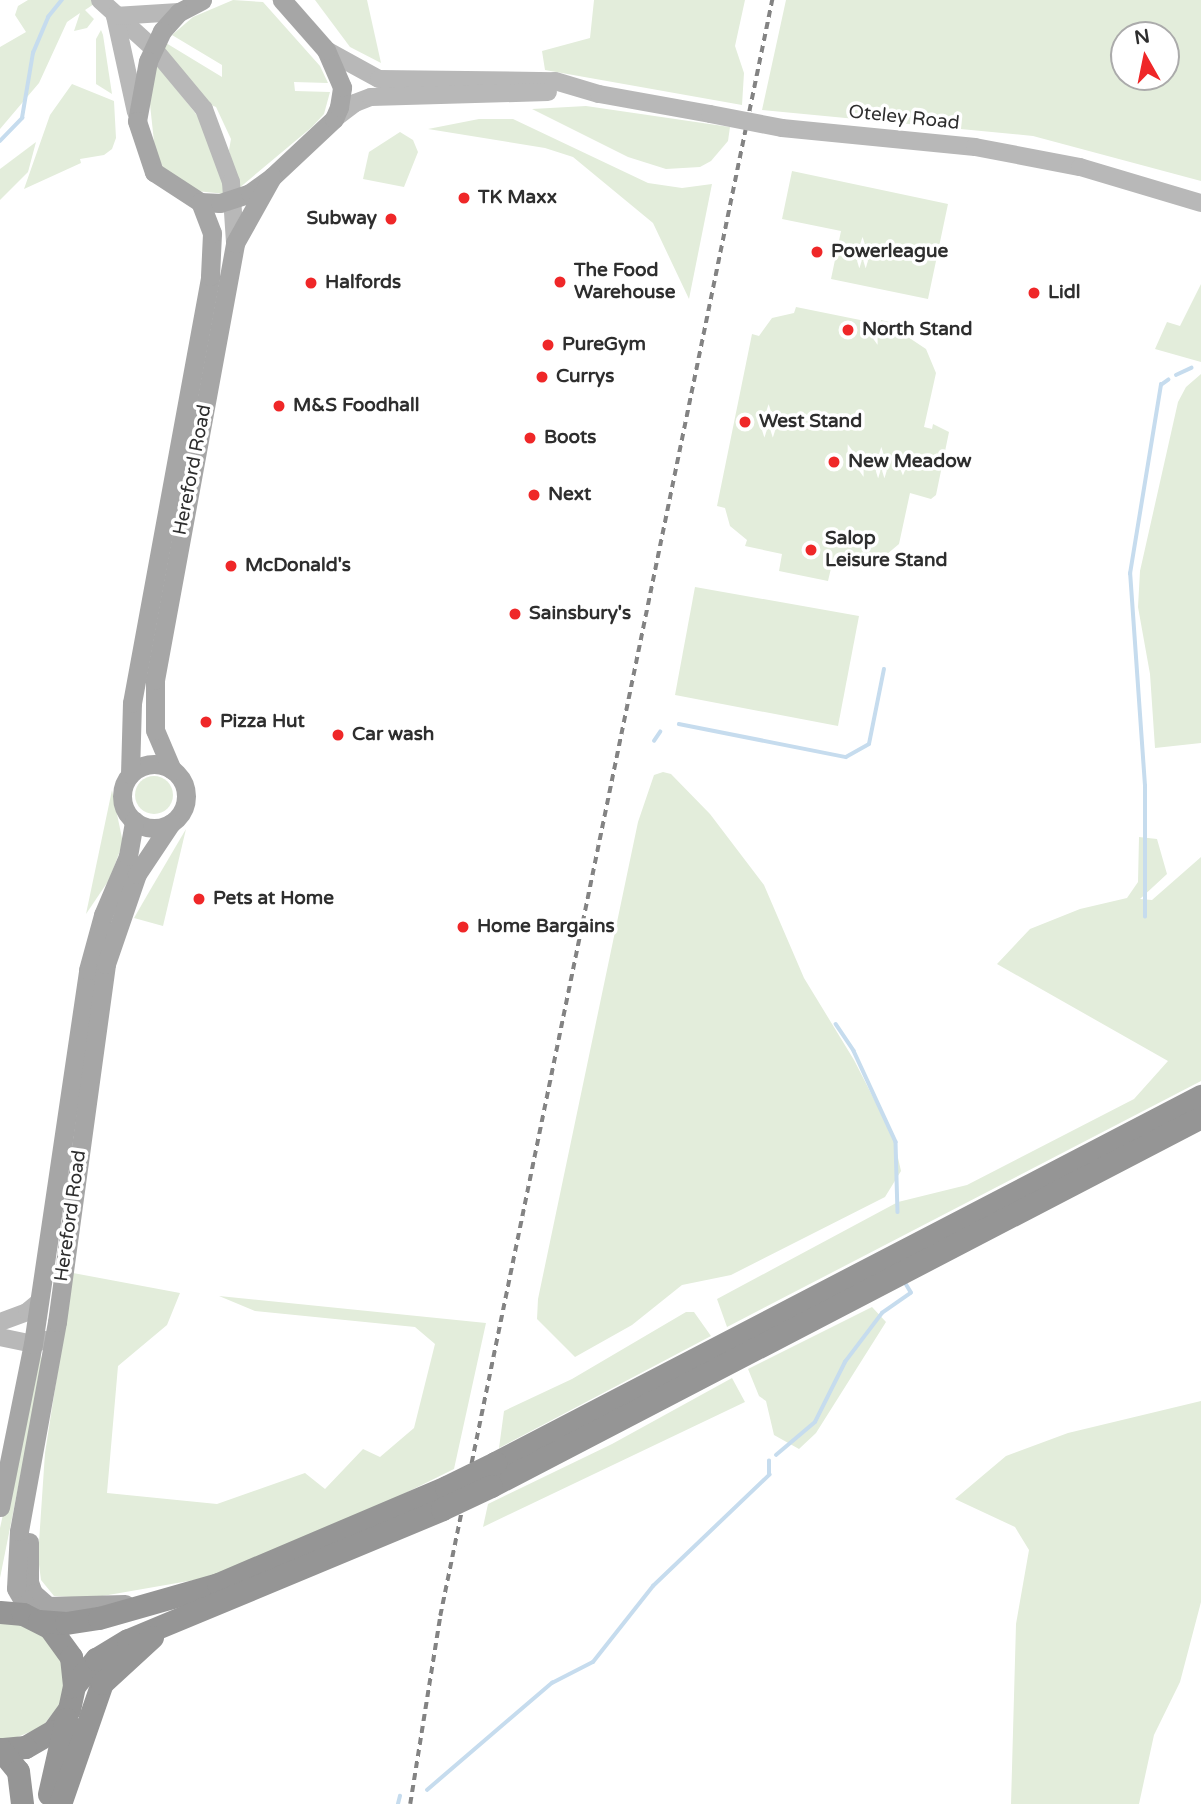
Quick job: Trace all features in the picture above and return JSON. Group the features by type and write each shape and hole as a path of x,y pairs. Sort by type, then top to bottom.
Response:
{"highway":[{"path":"0,1612 66,1623 99,1618 260,1567 446,1487 495,1463 1201,1096"},
{"path":"0,1749 25,1747 44,1737 110,1649 442,1510 1201,1118"},
{"path":"36,1619 66,1648 71,1698 49,1804"},
{"path":"60,1804 102,1683 165,1626"},
{"path":"0,1749 18,1771 22,1804"}],"main road":[{"path":"136,112 154,49 162,31 179,12 202,0"},
{"path":"106,6 149,166 162,180 200,202 234,201 272,177 334,119 342,87 326,50 290,4"},
{"path":"106,6 179,12"},
{"path":"106,6 154,49 204,109 218,137 234,201 234,243"},
{"name":"Oteley Road","path":"326,50 379,79 555,81 599,94 782,128 975,147 1080,167 1201,203"},
{"name":"Oteley Road","path":"334,119 355,103 371,97 599,94"},
{"name":"Hereford Road","path":"172,770 155,730 155,680 234,243 272,177"},
{"name":"Hereford Road","path":"130,774 132,703 211,276 212,233 200,202"},
{"path":"147,764 172,770 184,785 186,796 181,813 171,823 151,828 134,821 121,799 130,774 147,764"},
{"name":"Hereford Road","path":"0,1507 33,1344 88,970 103,915 128,856 134,821"},
{"name":"Hereford Road","path":"36,1619 16,1588 19,1531 25,1514 57,1322 106,964 137,874 171,823"},
{"path":"0,1322 27,1312 40,1301"},
{"path":"0,1337 33,1344 44,1343 57,1322"},
{"path":"25,1514 29,1582 33,1593 48,1606 160,1600"}],"green space":[{"path":"28,0 100,0 85,10 94,19 87,28 74,31 80,13 67,22 39,83 0,129 0,47 26,32 15,15 18,6"},
{"path":"233,0 263,2 320,66 328,83 294,82 295,91 330,92 324,114 312,127 238,189 229,150 231,139 216,107 204,102 159,53 166,43 222,77 222,65 172,35 193,17"},
{"path":"315,0 367,0 381,63 350,47"},
{"path":"594,0 745,0 735,46 744,73 742,105 545,70 542,51 590,38"},
{"path":"786,0 1201,0 1201,181 1033,136 762,110"},
{"path":"101,30 112,94 96,84 96,39"},
{"path":"154,61 204,124 226,194 196,191 163,167 155,151 149,95"},
{"path":"72,84 114,101 116,138 112,149 104,155 80,159 81,163 24,189 50,115"},
{"path":"586,106 730,127 728,141 711,161 700,167 666,169 628,157 532,109"},
{"path":"479,119 513,119 648,183 682,188 712,184 689,299 653,223 573,157 545,148 428,129"},
{"path":"400,132 413,140 418,152 404,187 363,179 369,152"},
{"path":"36,142 28,172 0,200 0,169"},
{"path":"792,171 948,204 928,299 831,279 841,231 782,219"},
{"path":"1201,284 1201,362 1155,349 1167,322 1180,326"},
{"name":"New Meadow","path":"796,307 880,324 881,320 906,330 905,335 926,349 936,373 924,427 932,429 933,424 949,432 936,495 931,499 910,493 899,544 880,560 856,562 854,568 832,564 828,581 779,571 782,554 745,546 747,540 730,526 725,508 717,506 752,334 759,336 772,318 794,313"},
{"path":"1201,374 1201,743 1155,748 1150,674 1138,607 1140,571 1178,402 1186,387"},
{"path":"695,587 859,616 838,726 675,695"},
{"path":"663,772 671,774 710,814 764,885 804,978 854,1060 893,1136 901,1171 885,1197 731,1275 682,1285 632,1325 575,1357 537,1319 538,1299 638,822 654,775"},
{"path":"154,776 167,782 173,795 167,808 154,814 141,808 135,795 141,782"},
{"path":"112,790 123,843 109,880 86,914"},
{"path":"186,829 163,926 134,918 149,892"},
{"path":"1139,837 1157,839 1167,874 1140,899 1152,900 1201,857 1201,1081 727,1327 717,1299 898,1202 967,1185 1134,1099 1168,1061 997,964 1030,929 1080,909 1127,898 1138,882"},
{"path":"73,1273 180,1293 167,1325 118,1366 107,1493 217,1504 305,1473 325,1489 363,1449 380,1457 414,1428 435,1344 415,1327 255,1311 219,1296 486,1323 454,1469 347,1522 206,1578 91,1598 54,1596 41,1580 38,1557 45,1453"},
{"path":"872,1307 886,1322 816,1433 799,1449 774,1435 766,1401 759,1396 748,1369"},
{"path":"686,1312 694,1312 711,1336 499,1448 504,1411 572,1379"},
{"path":"39,1350 43,1363 0,1578 0,1528"},
{"path":"732,1378 745,1402 483,1527 488,1504 612,1444"},
{"path":"1201,1401 1201,1602 1180,1682 1154,1735 1139,1804 1011,1804 1016,1624 1029,1550 1015,1527 955,1499 1006,1456 1068,1433"},
{"path":"0,1622 34,1628 56,1648 66,1675 60,1704 42,1727 15,1738 0,1738"}],"waterway":[{"path":"0,141 22,118 33,53 48,17 62,0"},
{"path":"1176,375 1191,368"},
{"path":"1145,917 1145,786 1130,574 1161,385 1168,380"},
{"path":"679,724 846,757 869,744 884,669"},
{"path":"654,741 660,732"},
{"path":"836,1024 854,1051 896,1142 898,1212"},
{"path":"776,1455 815,1422 845,1362 882,1313 911,1293 905,1283"},
{"path":"427,1790 552,1683 593,1662 653,1586 769,1475 769,1461"},
{"path":"398,1804 400,1796"}],"railway":[{"path":"410,1804 440,1616 772,0"}],"place":[{"name":"TK Maxx","path":"464,198"},
{"name":"Subway","path":"391,219"},
{"name":"Powerleague","path":"817,252"},
{"name":"The Food Warehouse","path":"560,282"},
{"name":"Halfords","path":"311,283"},
{"name":"Lidl","path":"1034,293"},
{"name":"North Stand","path":"848,330"},
{"name":"PureGym","path":"548,345"},
{"name":"Currys","path":"542,377"},
{"name":"M&S Foodhall","path":"279,406"},
{"name":"West Stand","path":"745,422"},
{"name":"Boots","path":"530,438"},
{"name":"New Meadow","path":"834,462"},
{"name":"Next","path":"534,495"},
{"name":"Salop Leisure Stand","path":"811,550"},
{"name":"McDonald's","path":"231,566"},
{"name":"Sainsbury's","path":"515,614"},
{"name":"Pizza Hut","path":"206,722"},
{"name":"Car wash","path":"338,735"},
{"name":"Pets at Home","path":"199,899"},
{"name":"Home Bargains","path":"463,927"}]}
